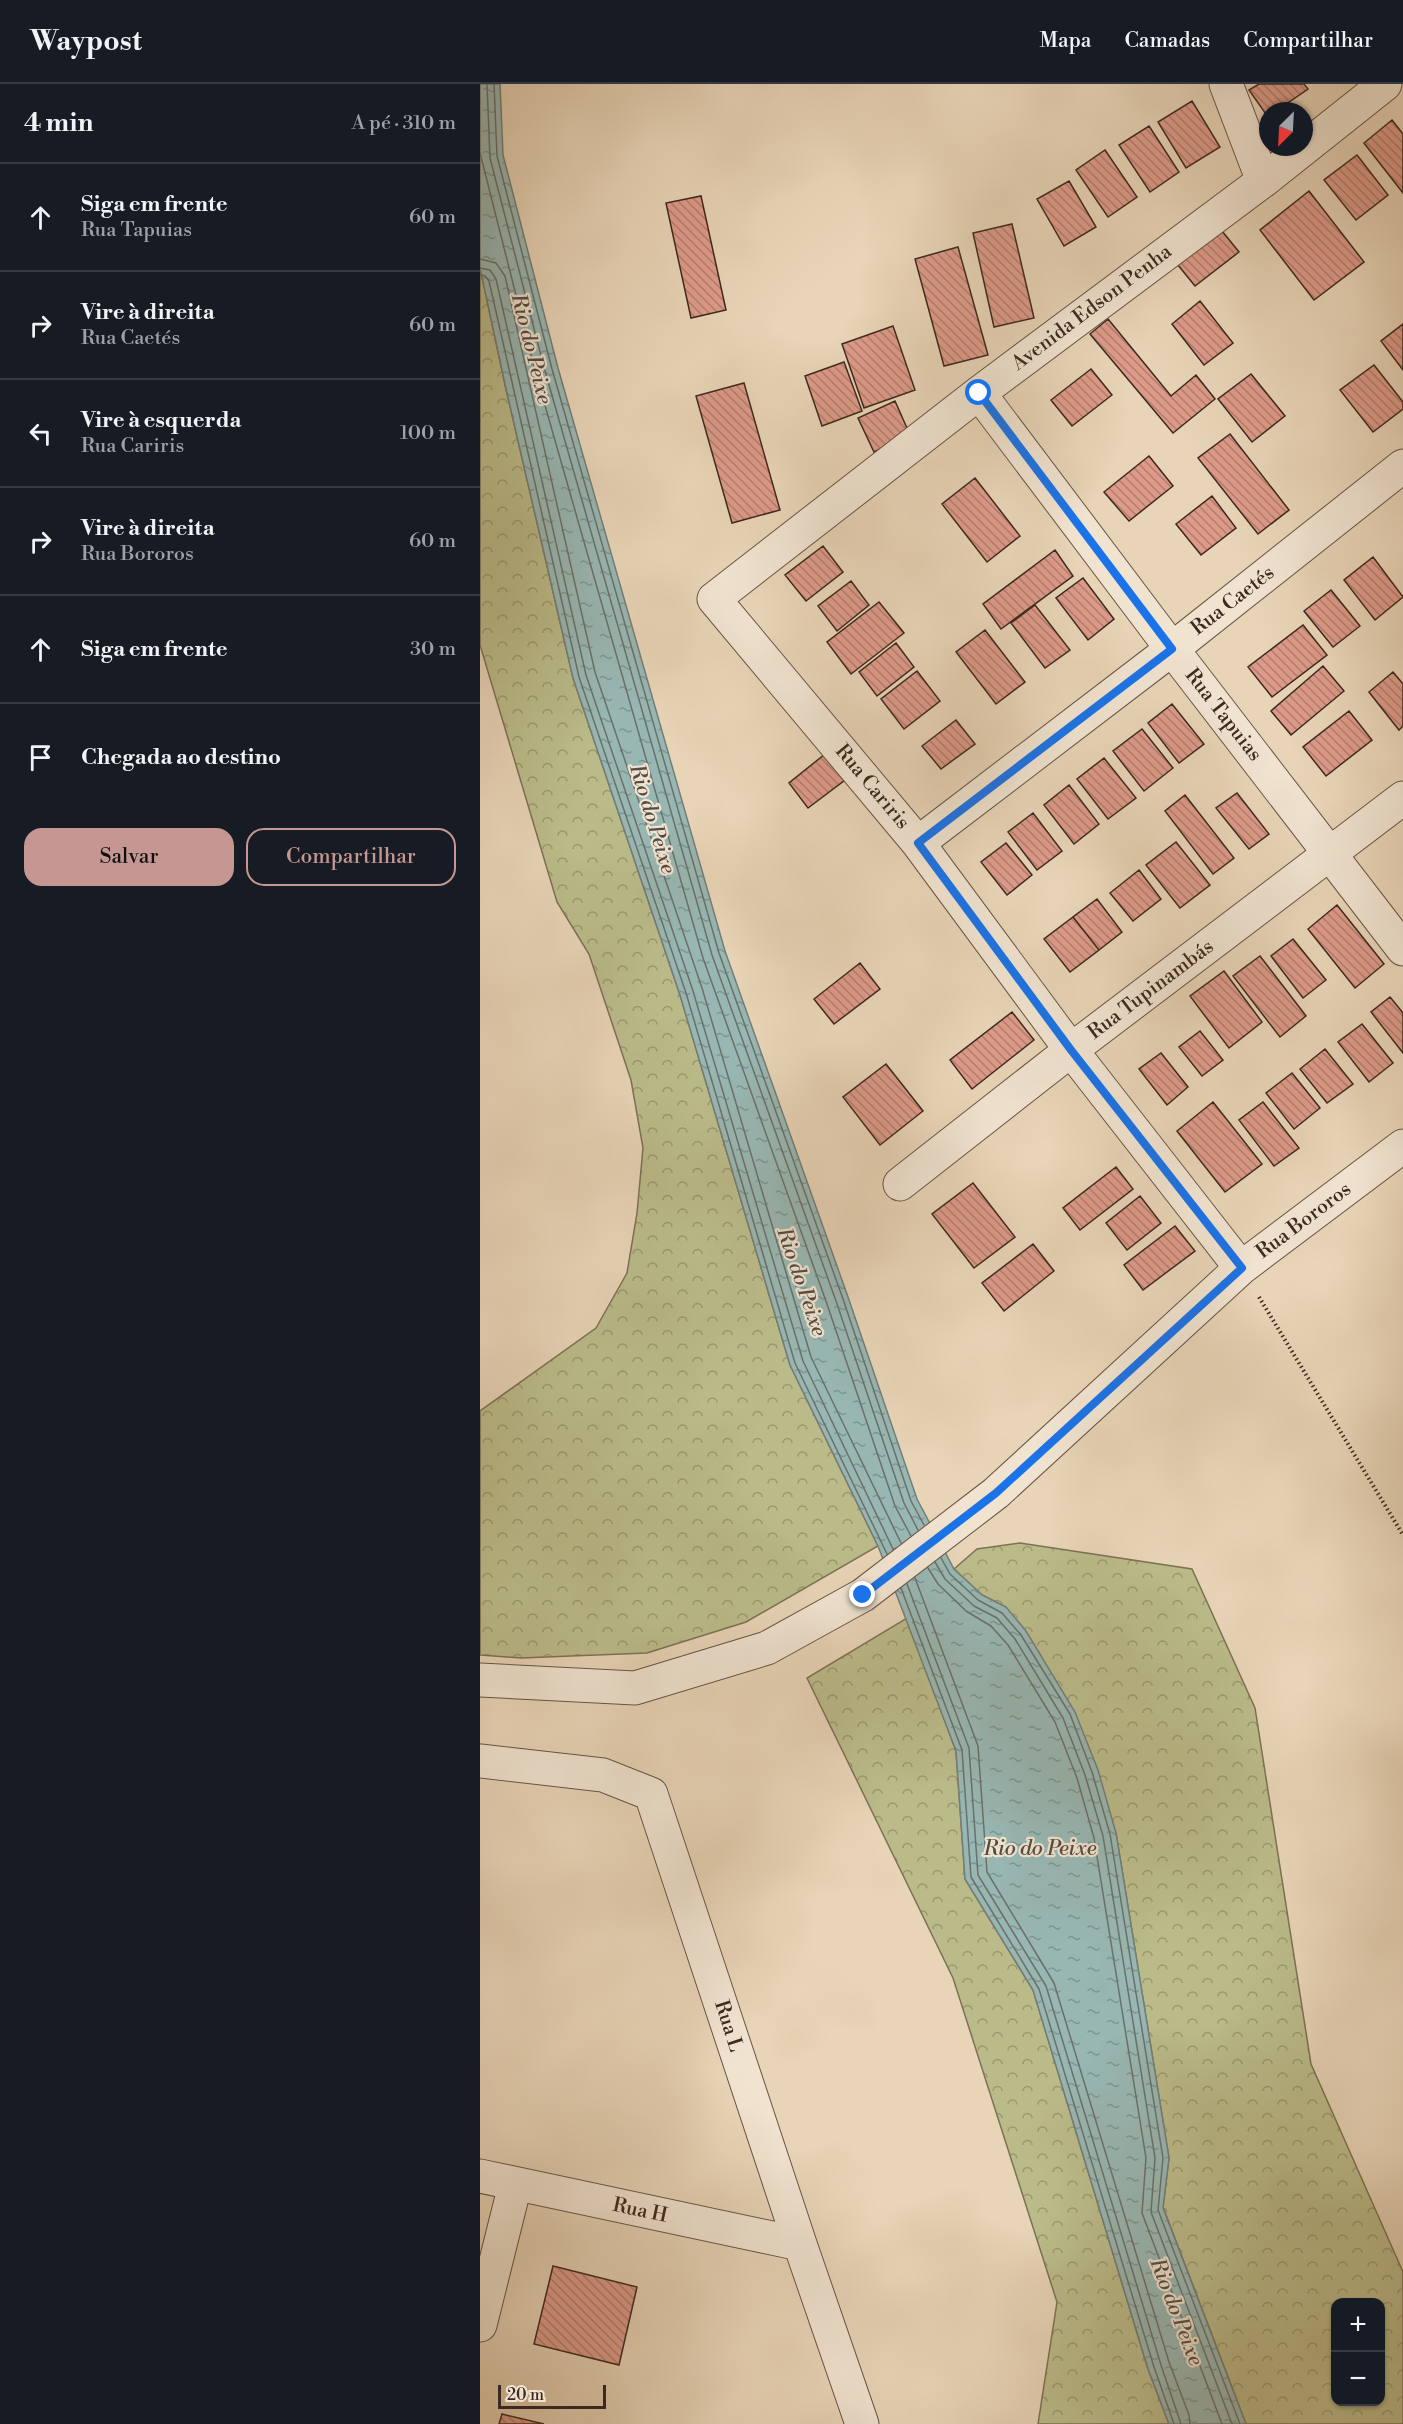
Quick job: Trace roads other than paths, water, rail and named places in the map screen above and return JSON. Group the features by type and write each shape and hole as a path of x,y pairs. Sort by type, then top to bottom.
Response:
{"street":[{"path":"1226,84 1263,181"},
{"name":"Avenida Edson Penha","path":"714,598 979,393 1263,181 1385,84"},
{"name":"Rua Tapuias","path":"979,393 1403,949"},
{"name":"Rua Caetés","path":"918,843 1172,649 1403,466"},
{"name":"Rua Cariris","path":"714,598 918,843 1071,1050 1242,1268"},
{"name":"Rua Tupinambás","path":"900,1184 1071,1050 1403,798"},
{"name":"Rua Bororos","path":"480,1680 635,1688 767,1648 863,1595 996,1493 1242,1268 1403,1146"},
{"name":"Rua L","path":"480,1761 603,1775 651,1794 862,2424"},
{"name":"Rua H","path":"480,2176 800,2244"},
{"path":"480,2325 515,2185"}],"water":[{"name":"Rio do Peixe","path":"480,84 500,84 503,155 558,368 725,951 917,1499 954,1569 982,1595 1006,1607 1026,1631 1075,1712 1098,1770 1116,1833 1169,2158 1163,2208 1246,2424 1169,2424 1148,2369 1033,1990 965,1879 956,1751 878,1546 790,1365 680,995 573,678 480,268"}]}
